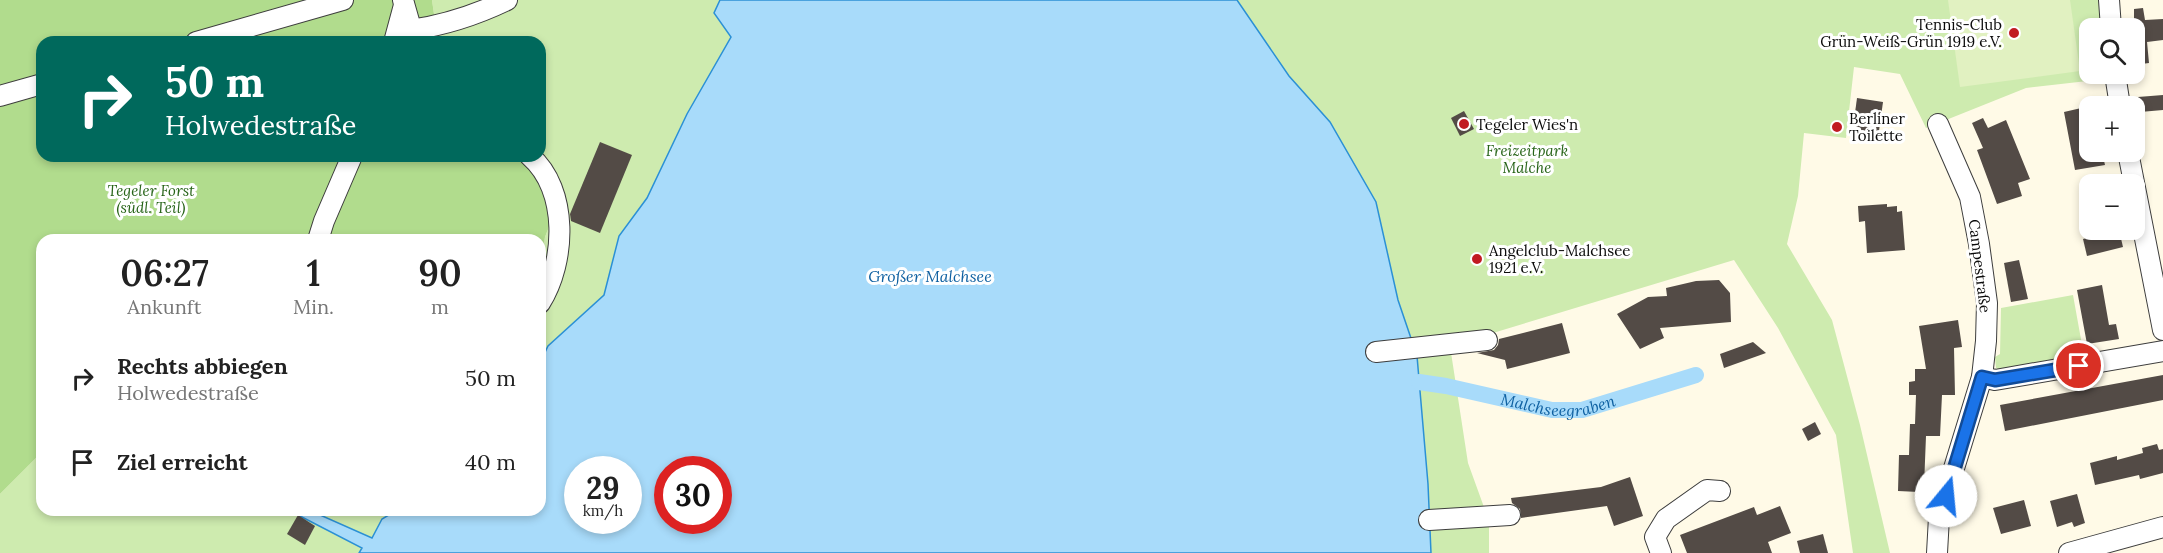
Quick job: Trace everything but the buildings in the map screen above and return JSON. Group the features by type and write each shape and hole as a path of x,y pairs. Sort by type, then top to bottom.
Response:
{"street":[{"path":"217,36 343,0"},
{"path":"404,2 413,36 485,11 507,0"},
{"path":"2109,0 2110,18"},
{"path":"396,36 404,2"},
{"path":"0,96 36,86"},
{"name":"Campestraße","path":"1937,553 1939,517 1982,377 1987,303 1979,244 1967,189 1938,124"},
{"path":"320,234 349,162"},
{"path":"535,162 548,177 559,219 560,235 556,265 546,292"},
{"path":"2130,162 2163,330"},
{"path":"1376,352 1487,340"},
{"path":"1982,377 1995,380 2163,351"},
{"path":"1661,553 1655,537 1666,519 1707,490 1720,491"},
{"path":"1429,520 1510,515"},
{"path":"2069,553 2163,527"}],"green space":[{"name":"Tegeler Forst (südl. Teil)","path":"0,0 432,0 437,36 36,36 36,162 544,162 563,191 546,234 36,234 36,458 0,494"},
{"path":"432,0 720,0 714,13 731,37 687,114 647,198 619,236 604,295 546,350 546,234 563,191 544,162 546,36 437,36"},
{"name":"Freizeitpark Malche","path":"1237,0 2104,0 2107,18 2079,18 2079,82 2026,88 1926,128 1900,74 1854,67 1846,138 1804,133 1798,196 1787,244 1832,320 1860,425 1890,553 1853,553 1836,435 1778,328 1734,260 1450,346 1468,463 1489,521 1489,553 1431,553 1428,484 1417,356 1330,122 1289,76"},
{"name":"Tennis-Club Grün-Weiß-Grün 1919 e.V.","path":"1948,0 2070,0 2079,71 1960,87"},
{"path":"2073,295 2084,356 2001,371 1996,368 1995,357 2000,354 2001,308"},
{"path":"36,458 36,516 300,516 363,548 359,553 0,553 0,494"},
{"path":"322,516 387,516 382,519 372,539"}],"water":[{"name":"Großer Malchsee","path":"720,0 1237,0 1289,76 1330,122 1376,202 1398,300 1417,356 1428,484 1431,553 359,553 362,548 300,516 322,516 372,538 382,519 387,516 546,516 546,350 604,295 619,236 647,198 687,114 731,37 714,13"}],"waterway":[{"name":"Malchseegraben","path":"1419,382 1552,410 1582,410 1696,375"}],"place":[{"name":"Tennis-Club Grün-Weiß-Grün 1919 e.V.","path":"2014,33"},
{"name":"Tegeler Wies'n","path":"1464,124"},
{"name":"Berliner Toilette","path":"1837,127"},
{"name":"Angelclub-Malchsee 1921 e.V.","path":"1477,259"}],"route":[{"path":"1946,496 1982,377 1995,380 2079,366"}]}
